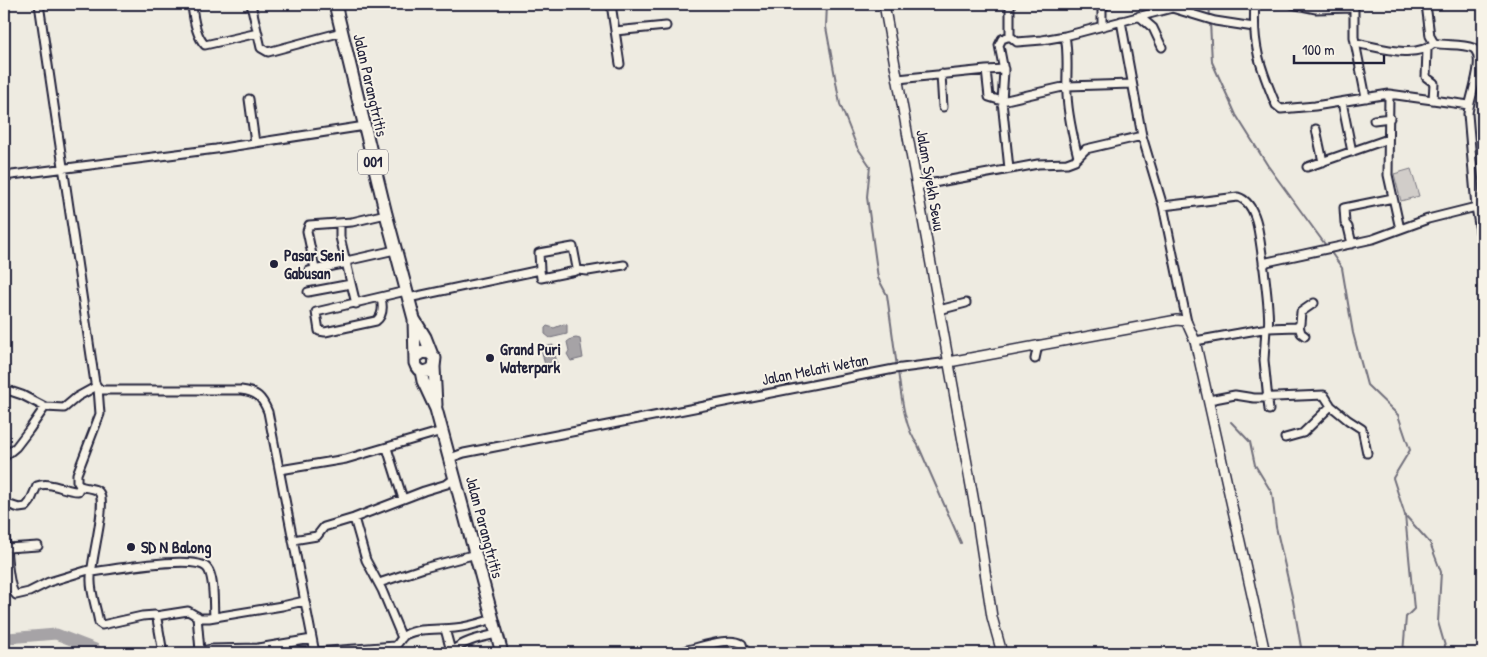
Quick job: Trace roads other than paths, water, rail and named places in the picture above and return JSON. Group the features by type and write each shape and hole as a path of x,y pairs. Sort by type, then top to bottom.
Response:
{"main road":[{"name":"Jalan Parangtritis","path":"335,4 407,295 414,319 432,355"},
{"name":"Jalan Parangtritis","path":"414,319 416,357"},
{"path":"416,357 424,352 432,355"},
{"name":"001","path":"432,355 435,361 434,367"},
{"name":"001","path":"416,357 416,367 421,371"},
{"name":"Jalan Parangtritis","path":"434,367 436,409"},
{"path":"421,371 430,371 434,367"},
{"name":"Jalan Parangtritis","path":"421,371 423,381 436,409 502,653"}],"street":[{"path":"39,4 62,168 98,387 100,414 77,474 77,481 80,486 99,492 101,497 101,511 92,571 92,586 100,624 152,614 156,616 188,611 204,618 214,617 304,601"},
{"path":"192,4 197,28 205,45 258,33"},
{"path":"251,4 261,48 268,52 342,32"},
{"path":"611,4 620,64"},
{"name":"Jalam Syekh Sewu","path":"884,4 977,519 992,617 1002,653"},
{"path":"1010,4 1010,36 1017,42 1065,36 1169,6 1207,18 1254,27"},
{"path":"1102,26 1102,8 1107,4"},
{"path":"1255,4 1254,27 1260,64 1278,108 1285,110 1300,109 1389,94 1469,105"},
{"path":"1292,4 1316,9 1354,6 1355,44 1366,98"},
{"path":"1426,4 1430,36 1434,43"},
{"path":"1139,16 1153,28 1162,47"},
{"path":"1122,21 1142,136 1163,206 1187,322 1195,341 1209,400 1265,653"},
{"path":"615,31 666,26"},
{"path":"1009,169 1002,101 1004,69 1000,43 1002,39 1010,36"},
{"path":"1065,36 1068,54 1067,86 1069,116 1078,157"},
{"path":"1355,44 1406,52 1427,50 1434,43"},
{"path":"1434,43 1470,47 1481,56 1481,64 1468,114 1476,207 1483,249"},
{"path":"1427,50 1426,77 1434,84 1433,100"},
{"path":"898,79 1004,69"},
{"path":"986,70 989,98 1002,101 1067,86 1132,84"},
{"path":"941,74 943,107"},
{"path":"1389,94 1388,174 1400,229"},
{"path":"249,99 255,143"},
{"path":"1342,102 1352,152"},
{"path":"1374,120 1390,118"},
{"path":"4,176 219,149 365,126"},
{"path":"1316,130 1323,162"},
{"path":"917,186 1043,163 1067,163 1075,160 1086,149 1142,136"},
{"path":"1307,167 1388,139"},
{"path":"1163,206 1230,197 1242,198 1249,205 1256,220 1268,308 1264,360 1269,410"},
{"path":"1352,244 1345,223 1344,208 1393,198"},
{"path":"1263,266 1267,262 1352,244 1428,219 1476,207"},
{"path":"386,214 340,223 309,225 307,231 312,270 395,250"},
{"path":"340,223 340,237 356,304"},
{"path":"577,270 574,248 572,246 539,253 541,278 577,270 588,271 624,265"},
{"path":"381,298 382,310 380,318 376,321 320,332 316,312 381,298 407,295 540,270"},
{"path":"308,292 352,284"},
{"path":"939,310 966,303"},
{"path":"1305,336 1302,334 1299,326 1301,312 1314,303"},
{"name":"Jalan Melati Wetan","path":"450,458 464,453 894,369 949,362 1177,320 1187,322"},
{"path":"1195,341 1267,328 1294,328 1299,326"},
{"path":"1035,359 1038,346"},
{"path":"4,389 45,406 64,408 77,397 98,387"},
{"path":"98,387 103,390 128,391 241,390 257,394 263,401 268,412 280,470 315,653 395,646 398,645 402,638 416,632 464,627 493,619"},
{"path":"1209,400 1235,395 1267,397 1319,394 1326,397 1331,406 1362,429 1367,453"},
{"path":"4,458 30,430 45,406"},
{"path":"1285,438 1303,433 1331,406"},
{"path":"280,470 346,459 442,431"},
{"path":"386,448 403,499"},
{"path":"294,540 317,536 324,527 447,484 455,478"},
{"path":"4,508 10,505 19,508 26,507 37,486 42,484 72,491 78,490 80,486"},
{"path":"354,518 366,560 379,583 402,638"},
{"path":"4,531 10,582 16,595 29,592 49,582 92,571 171,562 194,562 204,565 211,578 214,617"},
{"path":"7,548 38,546"},
{"path":"379,583 476,554"},
{"path":"156,616 163,653"},
{"path":"197,616 197,652 216,649 272,650 312,639"},
{"path":"445,629 450,652 468,641 497,634"},
{"path":"687,650 735,641 742,644 745,653"}],"waterway":[{"path":"827,4 826,27 840,104 857,147 870,166 867,197 878,278 887,295 897,367"},
{"path":"1209,4 1210,16"},
{"path":"1210,21 1212,62 1236,115 1268,166 1327,247"},
{"path":"1330,251 1342,268 1353,333 1367,385 1398,415 1410,450 1393,478 1405,515 1430,543 1441,572 1438,622 1447,653"},
{"path":"898,371 909,429 918,445 961,543"},
{"path":"1231,422 1250,442 1255,465 1272,493 1276,527 1293,601 1302,653"},
{"path":"1403,653 1406,617 1414,609 1405,515"},
{"path":"4,634 8,638 56,634 95,649 97,653"}],"place":[{"name":"Pasar Seni Gabusan","path":"274,264"},
{"name":"Grand Puri Waterpark","path":"490,358"},
{"name":"SD N Balong","path":"131,547"}]}
